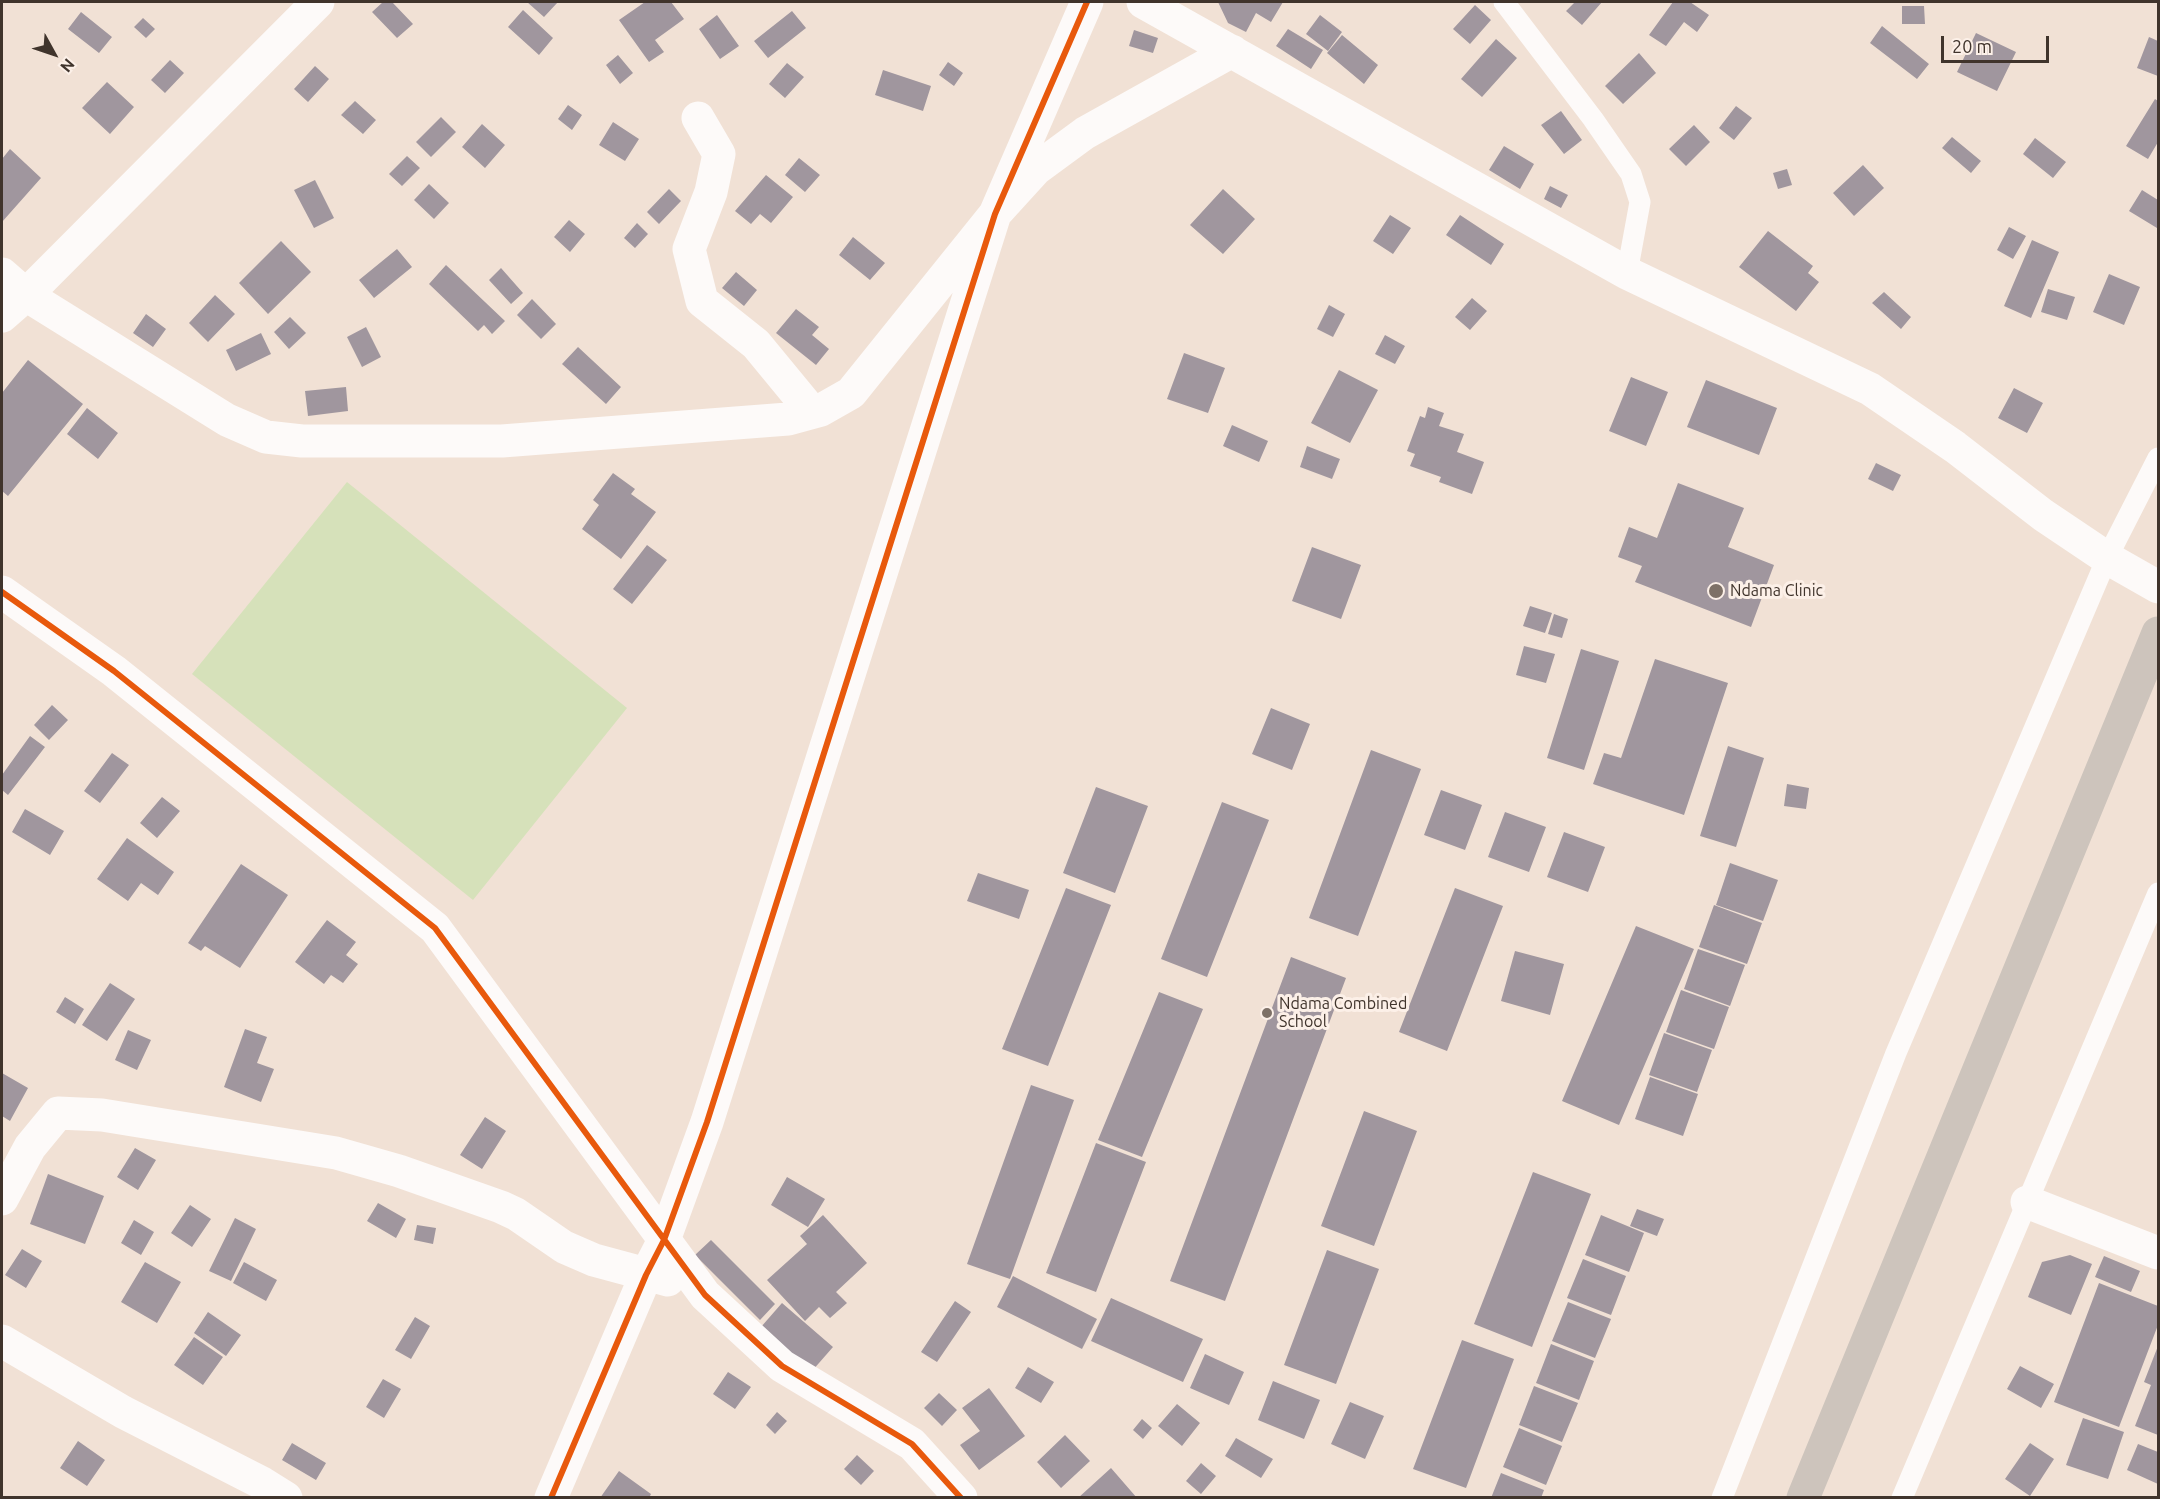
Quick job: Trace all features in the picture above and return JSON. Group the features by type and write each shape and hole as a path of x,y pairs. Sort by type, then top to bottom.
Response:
{"highway":[{"path":"1803,1497 2158,633"}],"street":[{"path":"2,316 26,295 318,2"},
{"path":"551,1497 646,1275 664,1240 706,1122 995,214 1087,2"},
{"path":"1143,2 1627,273 1870,389 1955,447 2043,515 2107,558 2158,586"},
{"path":"2,274 26,295 227,420 266,437 302,441 502,441 788,418 821,410 851,393 995,214 1036,169 1085,133 1232,51"},
{"path":"698,118 719,154 711,192 689,249 702,301 756,344 812,412"},
{"path":"2,592 114,671 435,928 705,1295 782,1366 912,1444 961,1497"},
{"path":"2,609 34,615"},
{"path":"2,1199 30,1148 58,1113 102,1115 336,1154 399,1171 516,1214 564,1247 594,1260 670,1281 705,1295"},
{"path":"2027,1202 2158,1253"},
{"path":"2,1341 123,1412 286,1497"}],"lane":[{"path":"1503,2 1593,119 1631,174 1640,202 1627,273"},
{"path":"1722,1497 1896,1053 2107,558 2158,458"},
{"path":"1902,1497 2158,893"}],"green space":[{"path":"347,482 627,708 473,900 192,674"}],"building":[{"path":"383,2 392,2 413,24 397,38 372,12"},
{"path":"527,2 558,2 544,17"},
{"path":"645,2 671,2 684,19 655,40 664,52 649,62 619,20"},
{"path":"1218,2 1283,2 1271,22 1256,13 1246,32 1228,23"},
{"path":"1575,2 1602,2 1582,25 1566,11"},
{"path":"1673,2 1690,2 1709,15 1697,32 1684,22 1666,46 1649,35"},
{"path":"1475,5 1491,20 1470,44 1453,29"},
{"path":"1902,6 1924,6 1925,24 1902,24"},
{"path":"523,10 553,38 539,55 508,27"},
{"path":"792,11 806,28 768,58 754,41"},
{"path":"81,12 112,37 99,53 68,29"},
{"path":"717,15 739,46 720,59 699,29"},
{"path":"1320,15 1342,32 1328,51 1306,34"},
{"path":"143,18 155,29 146,38 134,27"},
{"path":"1882,26 1929,64 1917,79 1870,43"},
{"path":"1288,29 1323,50 1311,69 1276,46"},
{"path":"1134,30 1158,38 1153,53 1129,46"},
{"path":"1976,33 2016,52 1997,91 1957,72"},
{"path":"1342,35 1378,65 1364,84 1327,53"},
{"path":"2149,37 2158,41 2158,76 2137,68"},
{"path":"1496,39 1517,58 1482,97 1461,79"},
{"path":"1639,53 1656,73 1623,104 1605,86"},
{"path":"618,55 633,73 620,84 606,65"},
{"path":"170,60 184,73 165,93 151,80"},
{"path":"948,62 963,73 954,86 939,75"},
{"path":"787,63 804,77 785,98 769,84"},
{"path":"315,66 329,79 308,102 294,89"},
{"path":"883,70 931,86 923,111 875,95"},
{"path":"107,82 134,107 110,134 82,108"},
{"path":"2155,99 2158,101 2158,142 2148,159 2126,146"},
{"path":"355,101 376,120 363,134 341,115"},
{"path":"568,105 582,115 572,130 558,119"},
{"path":"1736,106 1752,118 1734,140 1719,128"},
{"path":"1561,111 1582,140 1564,154 1541,125"},
{"path":"441,117 456,132 431,157 416,142"},
{"path":"613,122 639,139 625,161 599,145"},
{"path":"482,124 505,145 485,168 462,147"},
{"path":"1694,125 1710,142 1686,166 1669,149"},
{"path":"1952,137 1981,161 1971,173 1942,148"},
{"path":"2035,138 2066,162 2053,178 2023,154"},
{"path":"1504,146 1534,164 1520,189 1489,170"},
{"path":"10,149 41,178 2,222 2,159"},
{"path":"407,156 420,168 402,186 389,174"},
{"path":"799,158 820,175 805,192 785,175"},
{"path":"1863,165 1884,188 1854,216 1833,193"},
{"path":"1787,169 1792,185 1778,189 1773,173"},
{"path":"766,175 793,197 771,223 760,214 751,224 735,211"},
{"path":"315,180 334,218 314,228 294,190"},
{"path":"429,184 449,203 434,219 414,200"},
{"path":"1550,186 1568,195 1561,208 1544,199"},
{"path":"669,189 681,201 659,224 647,212"},
{"path":"1223,189 1255,219 1223,254 1190,225"},
{"path":"2142,190 2158,200 2157,228 2129,211"},
{"path":"1390,215 1411,228 1393,254 1373,241"},
{"path":"1460,215 1504,244 1491,265 1446,235"},
{"path":"569,220 585,234 570,252 554,237"},
{"path":"637,223 648,234 635,248 624,238"},
{"path":"2009,227 2026,236 2013,259 1997,250"},
{"path":"1768,231 1813,266 1808,273 1819,282 1796,311 1739,267"},
{"path":"853,237 885,263 870,280 839,255"},
{"path":"2032,240 2059,252 2031,318 2004,306"},
{"path":"281,241 311,272 268,314 239,283"},
{"path":"397,249 412,267 374,298 359,280"},
{"path":"446,265 505,321 492,334 484,325 478,331 429,284"},
{"path":"501,268 523,293 511,304 489,280"},
{"path":"736,272 757,290 744,306 722,288"},
{"path":"2109,274 2140,287 2124,325 2093,312"},
{"path":"2048,289 2075,297 2067,320 2041,312"},
{"path":"1884,292 1911,317 1901,329 1872,303"},
{"path":"215,295 235,314 208,342 189,323"},
{"path":"1472,298 1487,311 1470,330 1455,317"},
{"path":"532,299 556,324 541,339 517,315"},
{"path":"1329,305 1345,314 1333,337 1317,329"},
{"path":"796,309 819,327 812,335 829,349 816,365 776,333"},
{"path":"146,314 166,329 153,347 133,333"},
{"path":"290,317 306,333 289,349 274,332"},
{"path":"366,327 381,357 362,367 347,337"},
{"path":"261,333 271,354 236,371 226,350"},
{"path":"1385,335 1405,346 1395,364 1375,354"},
{"path":"578,347 621,387 606,404 562,364"},
{"path":"1184,353 1225,368 1208,413 1167,399"},
{"path":"28,360 83,404 8,496 2,491 2,393"},
{"path":"1339,370 1378,390 1350,443 1311,423"},
{"path":"1631,377 1668,392 1646,446 1609,431"},
{"path":"1706,380 1777,408 1759,455 1687,427"},
{"path":"346,387 348,411 308,416 305,391"},
{"path":"2014,388 2043,403 2027,433 1998,418"},
{"path":"1428,407 1444,413 1439,426 1464,434 1457,452 1484,462 1472,494 1439,482 1441,477 1410,466 1415,454 1407,451 1420,416 1425,418"},
{"path":"87,408 118,433 98,459 67,434"},
{"path":"1232,425 1268,441 1259,462 1223,446"},
{"path":"1307,446 1340,459 1332,479 1300,467"},
{"path":"1876,463 1901,475 1893,491 1868,479"},
{"path":"613,473 635,489 631,494 656,512 621,559 582,529 599,505 593,500"},
{"path":"1678,483 1744,508 1728,547 1774,565 1751,627 1635,582 1642,566 1618,557 1629,527 1657,538"},
{"path":"647,545 667,560 632,604 613,589"},
{"path":"1312,547 1361,565 1341,619 1292,601"},
{"path":"1530,606 1552,613 1545,633 1523,626"},
{"path":"1554,614 1568,619 1562,638 1548,634"},
{"path":"1524,646 1555,654 1546,683 1516,675"},
{"path":"1581,649 1619,661 1584,770 1547,758"},
{"path":"1655,659 1728,683 1684,815 1593,784 1604,753 1621,758"},
{"path":"52,705 68,720 49,740 34,725"},
{"path":"1271,708 1310,724 1292,770 1252,754"},
{"path":"30,736 45,747 8,795 2,790 2,775"},
{"path":"1728,746 1764,758 1736,847 1700,836"},
{"path":"1371,750 1421,769 1358,936 1309,918"},
{"path":"112,753 129,765 100,803 84,791"},
{"path":"1787,784 1809,788 1806,809 1784,806"},
{"path":"1096,787 1148,806 1115,893 1063,873"},
{"path":"1441,790 1482,805 1465,850 1424,835"},
{"path":"162,797 180,811 157,838 140,823"},
{"path":"1222,802 1269,820 1207,977 1161,959"},
{"path":"25,809 64,831 50,855 12,832"},
{"path":"1505,812 1546,827 1529,872 1488,857"},
{"path":"1564,832 1605,847 1588,892 1547,877"},
{"path":"127,838 174,872 158,895 141,883 128,901 97,879"},
{"path":"1730,863 1778,880 1763,921 1716,905"},
{"path":"241,864 288,895 240,968 205,946 201,951 188,943"},
{"path":"978,873 1029,890 1019,919 967,901"},
{"path":"1066,888 1111,905 1048,1066 1002,1049"},
{"path":"1455,888 1503,906 1447,1051 1399,1032"},
{"path":"1714,905 1762,923 1747,964 1699,947"},
{"path":"327,920 356,942 346,955 358,964 343,983 331,975 324,984 295,962"},
{"path":"1636,926 1694,949 1619,1125 1562,1101"},
{"path":"1698,949 1745,965 1730,1006 1684,989"},
{"path":"1515,951 1564,964 1550,1015 1501,1001"},
{"path":"1291,957 1346,978 1225,1301 1170,1281"},
{"path":"110,983 135,999 107,1041 82,1025"},
{"path":"1681,990 1729,1007 1714,1049 1666,1032"},
{"path":"1159,992 1203,1009 1142,1157 1098,1140"},
{"path":"65,997 84,1009 75,1024 56,1012"},
{"path":"245,1029 267,1037 257,1063 274,1069 261,1102 224,1087"},
{"path":"128,1030 151,1040 137,1070 115,1060"},
{"path":"1664,1033 1712,1050 1697,1092 1649,1075"},
{"path":"2,1073 28,1088 10,1121 2,1116"},
{"path":"1650,1077 1698,1094 1683,1136 1635,1119"},
{"path":"1031,1085 1074,1100 1010,1279 967,1264"},
{"path":"1364,1111 1417,1131 1374,1246 1321,1226"},
{"path":"485,1117 506,1131 482,1169 460,1155"},
{"path":"1096,1143 1146,1162 1096,1292 1046,1273"},
{"path":"135,1148 156,1160 138,1190 117,1177"},
{"path":"1533,1172 1591,1194 1532,1347 1474,1324"},
{"path":"48,1174 104,1196 85,1244 30,1224"},
{"path":"787,1177 825,1199 808,1227 771,1205"},
{"path":"378,1203 406,1219 396,1238 367,1221"},
{"path":"190,1205 211,1219 192,1247 171,1233"},
{"path":"1637,1209 1664,1219 1657,1236 1630,1226"},
{"path":"823,1215 867,1263 836,1292 847,1303 830,1318 819,1307 805,1321 767,1280 807,1244 800,1236"},
{"path":"1601,1215 1644,1233 1629,1272 1585,1255"},
{"path":"235,1218 256,1229 231,1281 209,1271"},
{"path":"134,1220 154,1232 141,1255 121,1243"},
{"path":"417,1225 436,1228 433,1244 414,1240"},
{"path":"711,1240 775,1304 760,1320 695,1255"},
{"path":"22,1249 42,1261 26,1288 5,1275"},
{"path":"1327,1250 1379,1269 1336,1384 1284,1365"},
{"path":"2070,1255 2092,1264 2071,1315 2028,1297 2042,1262"},
{"path":"2104,1256 2140,1271 2131,1292 2095,1277"},
{"path":"1583,1259 1626,1276 1611,1315 1567,1298"},
{"path":"145,1262 181,1282 157,1323 121,1302"},
{"path":"244,1262 277,1280 266,1301 233,1283"},
{"path":"1013,1276 1097,1319 1082,1349 997,1307"},
{"path":"2099,1283 2158,1306 2158,1325 2119,1427 2054,1402"},
{"path":"1111,1298 1203,1339 1183,1382 1091,1341"},
{"path":"955,1301 971,1312 937,1362 921,1352"},
{"path":"1568,1302 1611,1319 1595,1358 1552,1341"},
{"path":"782,1303 833,1347 812,1371 761,1327"},
{"path":"208,1312 241,1335 226,1356 194,1333"},
{"path":"415,1317 430,1326 411,1359 395,1350"},
{"path":"194,1337 223,1357 203,1385 174,1365"},
{"path":"1462,1340 1514,1359 1466,1488 1413,1469"},
{"path":"1551,1344 1594,1361 1579,1400 1536,1383"},
{"path":"2158,1346 2158,1435 2135,1426 2151,1385 2144,1382"},
{"path":"1205,1354 1244,1372 1229,1405 1190,1388"},
{"path":"2020,1366 2054,1384 2041,1408 2007,1389"},
{"path":"1028,1367 1054,1382 1041,1403 1015,1388"},
{"path":"728,1372 751,1387 735,1409 713,1394"},
{"path":"383,1379 401,1389 384,1418 366,1407"},
{"path":"1273,1381 1320,1400 1304,1439 1258,1420"},
{"path":"1534,1386 1578,1403 1562,1442 1519,1425"},
{"path":"989,1388 1025,1436 979,1470 960,1445 980,1431 962,1408"},
{"path":"939,1393 957,1410 942,1426 924,1408"},
{"path":"1350,1402 1384,1416 1365,1459 1331,1444"},
{"path":"1177,1404 1200,1423 1182,1446 1158,1426"},
{"path":"777,1412 787,1421 775,1434 766,1425"},
{"path":"2083,1418 2124,1432 2108,1479 2066,1465"},
{"path":"1142,1419 1152,1428 1143,1439 1133,1430"},
{"path":"1519,1428 1562,1446 1546,1485 1503,1467"},
{"path":"1065,1435 1090,1461 1061,1488 1037,1462"},
{"path":"1236,1438 1273,1459 1261,1478 1225,1456"},
{"path":"78,1441 105,1460 87,1486 60,1468"},
{"path":"292,1443 326,1463 316,1480 282,1460"},
{"path":"2030,1443 2054,1459 2030,1496 2005,1479"},
{"path":"2138,1444 2158,1452 2158,1484 2127,1470"},
{"path":"857,1455 874,1471 861,1485 844,1469"},
{"path":"1201,1463 1216,1476 1201,1494 1186,1481"},
{"path":"1111,1468 1137,1498 1078,1498"},
{"path":"619,1471 651,1494 649,1498 600,1498"},
{"path":"1501,1473 1544,1490 1541,1498 1491,1498"}],"cycle path":[{"path":"551,1498 646,1275 664,1240 707,1122 995,214 1087,2"},
{"path":"2,592 114,671 435,928 705,1295 782,1366 912,1444 961,1498"}],"place":[{"name":"Ndama Clinic","path":"1716,591"},
{"name":"Ndama Combined School","path":"1267,1013"}]}
